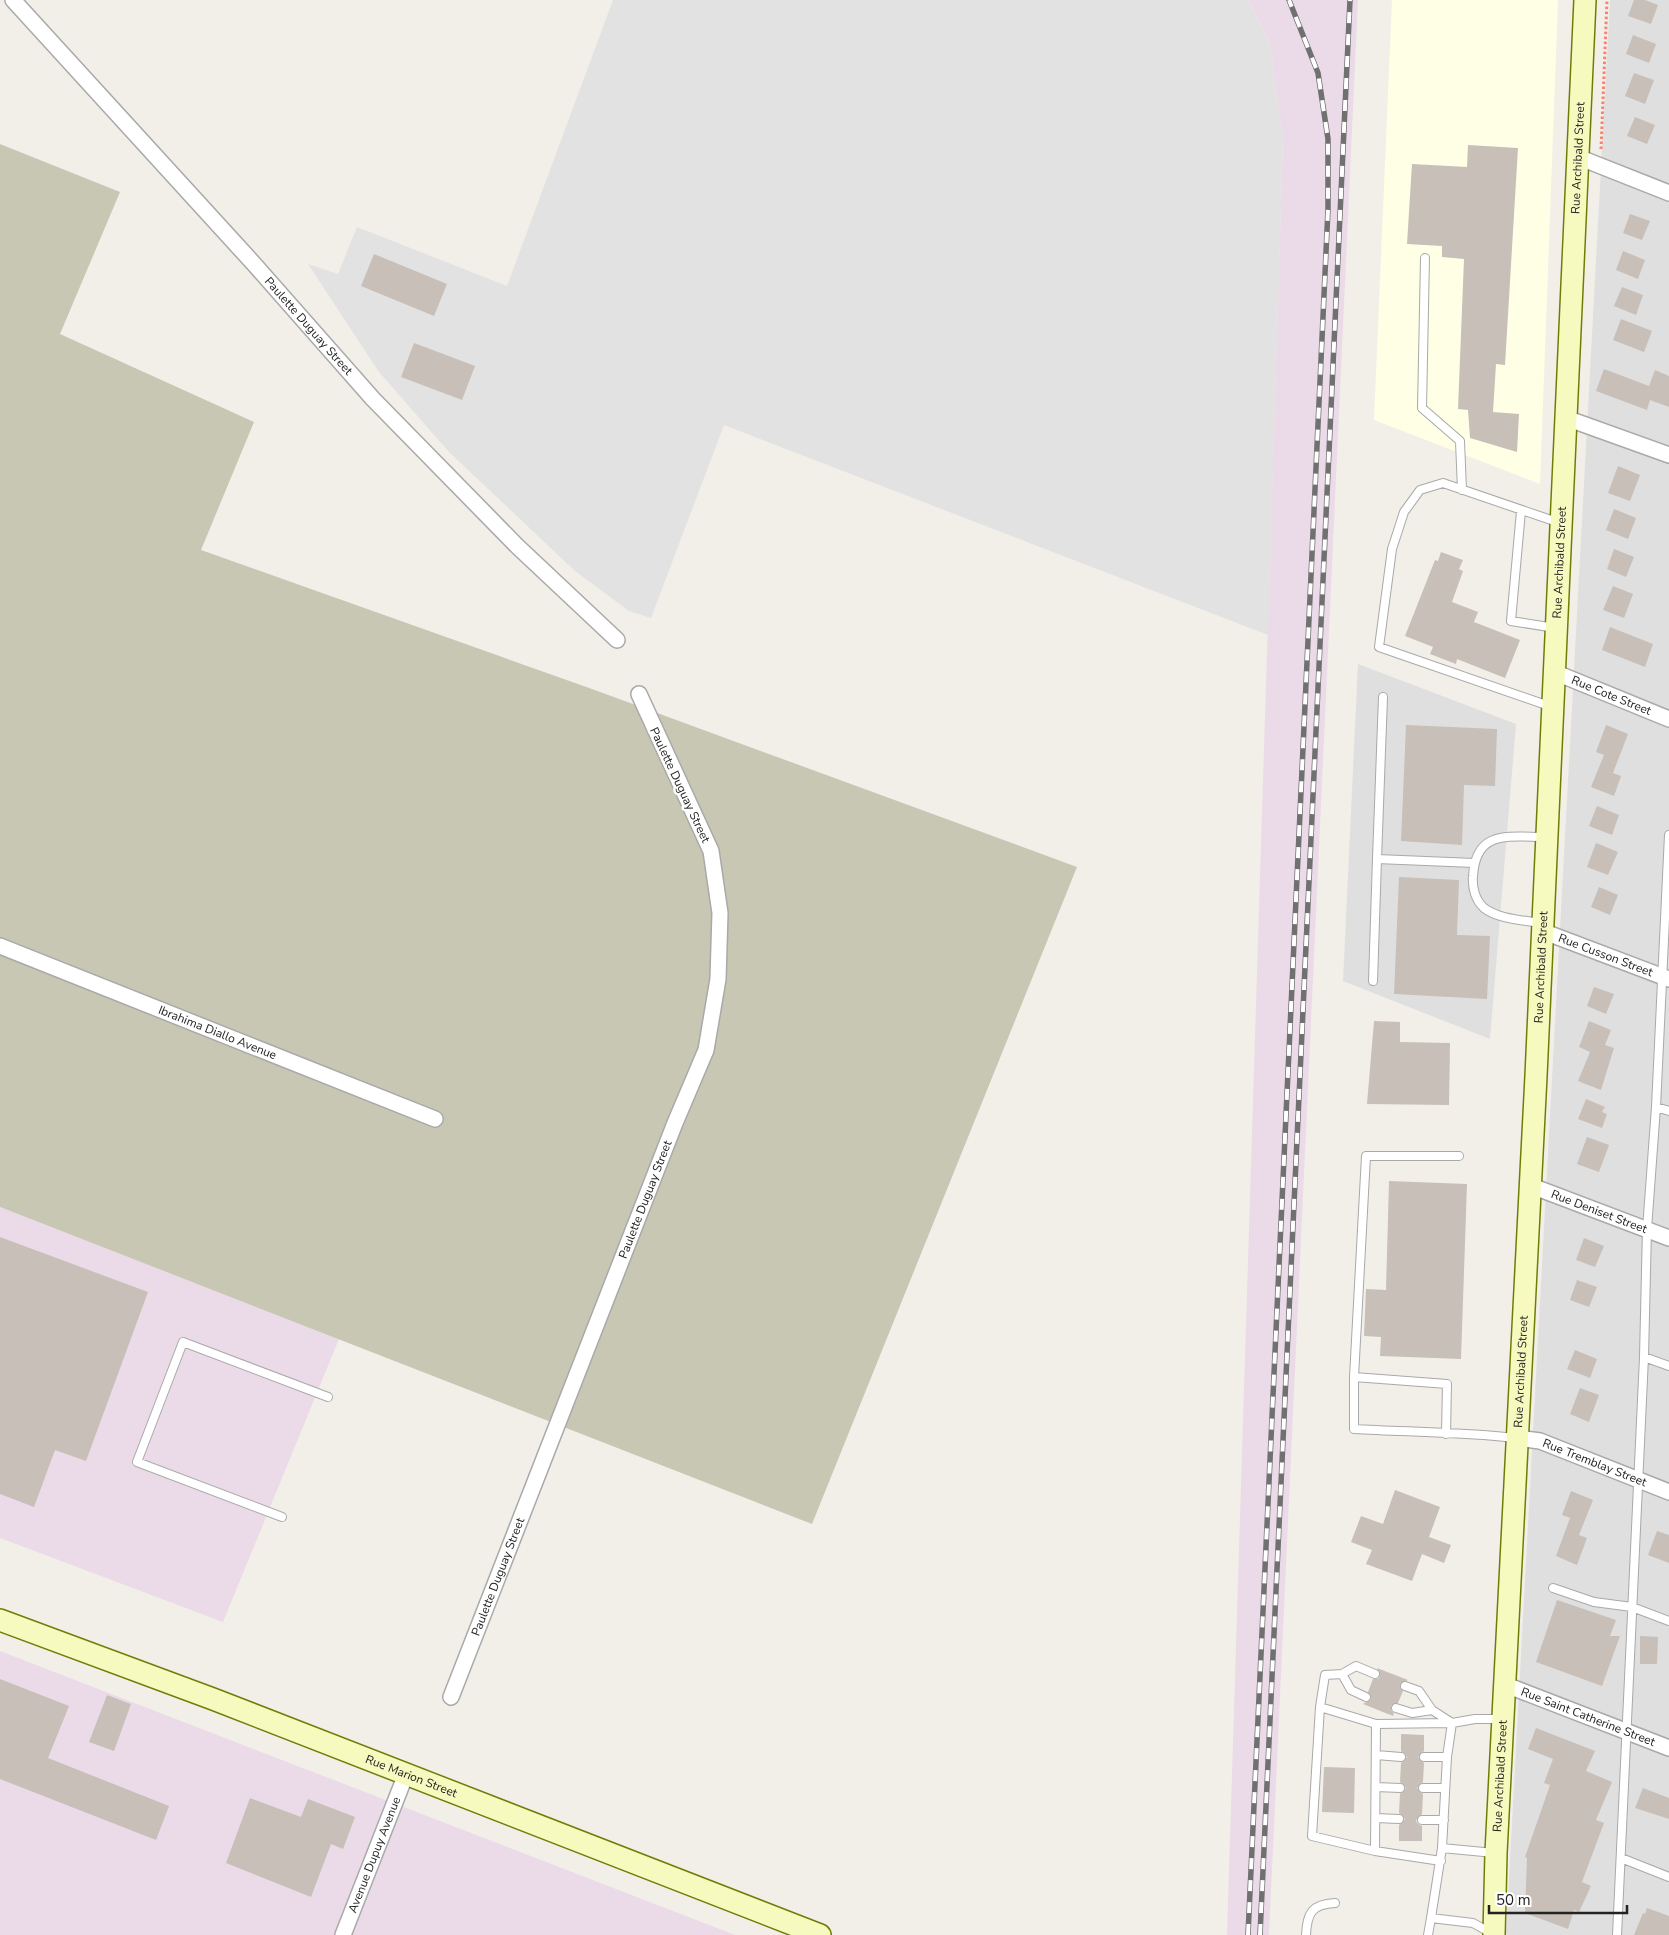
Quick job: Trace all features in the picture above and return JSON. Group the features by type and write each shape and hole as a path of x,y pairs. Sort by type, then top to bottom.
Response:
{"main road":[{"name":"Rue Archibald Street","path":"1494,1935 1496,1853 1518,1438 1585,0"},
{"name":"Rue Marion Street","path":"0,1620 213,1699 820,1935"}],"street":[{"name":"Paulette Duguay Street","path":"13,0 248,256 374,399 517,546 617,640"},
{"path":"1578,157 1669,192"},
{"path":"1566,418 1669,455"},
{"name":"Rue Cote Street","path":"1554,672 1669,719"},
{"name":"Paulette Duguay Street","path":"451,1697 675,1123 706,1050 718,979 720,913 711,851 639,694"},
{"name":"Rue Cusson Street","path":"1542,927 1666,978"},
{"name":"Ibrahima Diallo Avenue","path":"0,946 435,1118"},
{"name":"Rue Deniset Street","path":"1529,1185 1669,1238"},
{"name":"Rue Tremblay Street","path":"1518,1438 1540,1441 1669,1492"},
{"name":"Rue Saint Catherine Street","path":"1506,1685 1669,1748"},
{"name":"Avenue Dupuy Avenue","path":"343,1935 406,1774"}],"lane":[{"path":"1424,258 1422,408 1460,441 1462,490"},
{"path":"1552,707 1379,647 1392,548 1404,512 1420,490 1443,483 1560,523"},
{"path":"1521,511 1510,621 1556,628"},
{"path":"1373,980 1383,697"},
{"path":"1617,1935 1644,1357 1647,1229 1666,978 1669,835"},
{"path":"1542,927 1505,917 1484,908 1475,895 1474,863 1479,850 1488,842 1498,838 1546,837"},
{"path":"1377,859 1474,863"},
{"path":"1656,1106 1669,1111"},
{"path":"1458,1156 1366,1156 1354,1377 1354,1429 1480,1434 1518,1438"},
{"path":"282,1518 137,1462 183,1342 328,1397"},
{"path":"1644,1357 1669,1366"},
{"path":"1354,1377 1448,1384 1446,1434"},
{"path":"1553,1588 1594,1602 1632,1607 1669,1621"},
{"path":"1375,1674 1356,1666 1342,1674 1325,1674 1320,1706 1312,1836 1376,1851 1441,1862"},
{"path":"1342,1674 1351,1690 1366,1697"},
{"path":"1405,1686 1419,1692 1432,1710 1452,1723"},
{"path":"1320,1706 1376,1724 1452,1723 1475,1719 1504,1719"},
{"path":"1396,1708 1412,1713 1432,1710"},
{"path":"1428,1935 1441,1862 1447,1757 1452,1723"},
{"path":"1376,1724 1376,1851"},
{"path":"1376,1755 1401,1756"},
{"path":"1424,1757 1447,1757"},
{"path":"1376,1786 1400,1788"},
{"path":"1423,1788 1445,1788"},
{"path":"1376,1818 1399,1819"},
{"path":"1422,1820 1444,1820"},
{"path":"1442,1848 1496,1853"},
{"path":"1621,1858 1669,1876"},
{"path":"1306,1935 1308,1919 1314,1908 1323,1903 1335,1903"},
{"path":"1431,1918 1473,1923 1494,1935"}],"path":[{"path":"1601,166 1607,0"}],"shaded area":[{"path":"613,0 1248,0 1270,44 1283,139 1268,635 724,425 651,618 629,611 575,571 449,452 379,372 308,264 338,274 357,227 507,286"},
{"path":"1248,0 1358,0 1269,1935 1227,1935 1283,139 1270,44"},
{"path":"1392,0 1558,0 1540,484 1374,420"},
{"path":"1610,0 1669,0 1669,1935 1508,1935 1506,1934"},
{"path":"0,144 120,192 60,334 254,422 201,550 592,689 1077,867 812,1524 0,1207"},
{"path":"1358,664 1516,724 1490,1039 1343,981"},
{"path":"0,1207 339,1339 223,1622 0,1538"},
{"path":"0,1651 735,1935 0,1935"}],"building":[{"path":"1634,0 1645,0 1658,5 1651,24 1628,16"},
{"path":"1633,35 1656,44 1649,63 1626,54"},
{"path":"1634,73 1654,80 1645,104 1625,96"},
{"path":"1635,117 1655,125 1647,144 1627,136"},
{"path":"1468,145 1518,148 1505,365 1496,364 1493,412 1519,414 1517,452 1470,438 1468,410 1458,409 1464,259 1442,257 1442,246 1407,244 1412,164 1467,167"},
{"path":"1630,214 1650,221 1642,240 1623,233"},
{"path":"1623,251 1645,260 1638,279 1616,270"},
{"path":"374,254 447,284 434,316 361,286"},
{"path":"1622,287 1643,295 1636,315 1614,306"},
{"path":"1621,319 1652,331 1644,352 1613,340"},
{"path":"414,343 475,366 462,400 401,377"},
{"path":"1604,369 1649,386 1655,370 1669,376 1669,407 1650,400 1647,410 1596,391"},
{"path":"1618,466 1640,475 1630,501 1608,493"},
{"path":"1614,509 1636,518 1628,539 1606,530"},
{"path":"1614,549 1634,557 1626,577 1607,569"},
{"path":"1441,552 1463,560 1459,569 1463,571 1452,602 1478,612 1474,622 1520,640 1505,678 1457,659 1456,664 1430,654 1433,647 1405,636 1435,560 1438,561"},
{"path":"1613,586 1633,594 1624,618 1603,610"},
{"path":"1610,627 1653,644 1645,667 1602,650"},
{"path":"1406,725 1497,729 1495,786 1464,785 1462,845 1401,841"},
{"path":"1606,725 1628,734 1613,773 1621,776 1614,796 1591,787 1604,755 1596,752"},
{"path":"1597,806 1619,815 1612,835 1589,826"},
{"path":"1596,843 1618,852 1608,875 1587,867"},
{"path":"1399,877 1459,880 1457,935 1490,936 1487,999 1394,994"},
{"path":"1599,887 1618,895 1610,915 1591,907"},
{"path":"1594,987 1614,994 1606,1014 1587,1006"},
{"path":"1374,1021 1400,1022 1400,1042 1450,1043 1449,1105 1367,1104"},
{"path":"1589,1021 1611,1030 1605,1045 1614,1048 1601,1090 1578,1081 1590,1052 1579,1047"},
{"path":"1586,1099 1605,1107 1602,1112 1607,1114 1602,1128 1578,1119"},
{"path":"1587,1137 1609,1145 1599,1172 1577,1164"},
{"path":"1389,1181 1467,1184 1461,1359 1380,1356 1381,1337 1364,1336 1366,1289 1386,1290"},
{"path":"0,1237 148,1292 86,1461 55,1450 34,1507 0,1494"},
{"path":"1584,1238 1604,1246 1595,1267 1576,1260"},
{"path":"1577,1280 1597,1287 1589,1307 1570,1300"},
{"path":"1575,1350 1597,1359 1590,1378 1567,1369"},
{"path":"1580,1388 1599,1395 1589,1422 1570,1414"},
{"path":"1395,1490 1440,1507 1429,1537 1451,1545 1444,1563 1422,1554 1412,1581 1366,1564 1372,1550 1351,1542 1361,1516 1383,1524"},
{"path":"1571,1491 1593,1500 1579,1535 1587,1538 1577,1565 1556,1556 1570,1518 1562,1515"},
{"path":"1657,1531 1669,1535 1669,1563 1648,1555"},
{"path":"1557,1600 1616,1620 1610,1636 1620,1636 1602,1686 1536,1662"},
{"path":"1640,1636 1658,1637 1657,1664 1640,1664"},
{"path":"1377,1668 1408,1680 1400,1684 1403,1691 1398,1703 1391,1706 1391,1710 1394,1713 1393,1716 1363,1704 1371,1699 1368,1692 1373,1679 1378,1679 1380,1676"},
{"path":"0,1679 69,1706 48,1758 169,1806 156,1840 0,1779"},
{"path":"107,1695 131,1704 114,1751 89,1742"},
{"path":"1536,1728 1595,1751 1586,1771 1612,1782 1596,1820 1604,1823 1582,1882 1591,1886 1579,1912 1574,1910 1568,1929 1525,1913 1527,1858 1525,1857 1550,1785 1544,1783 1553,1759 1528,1749"},
{"path":"1401,1734 1424,1735 1424,1751 1418,1757 1424,1763 1423,1782 1417,1788 1423,1794 1422,1814 1416,1820 1422,1826 1422,1841 1399,1841 1399,1825 1405,1819 1399,1813 1400,1794 1406,1788 1400,1782 1401,1763 1407,1757 1401,1751"},
{"path":"1324,1767 1355,1768 1354,1813 1322,1812"},
{"path":"1643,1788 1669,1798 1669,1819 1635,1808"},
{"path":"250,1798 301,1817 308,1799 355,1817 343,1849 331,1844 311,1897 226,1863"},
{"path":"1647,1908 1669,1916 1669,1935 1634,1935"}],"railway":[{"path":"1248,1935 1328,209 1328,139 1318,73 1289,0"},
{"path":"1260,1935 1350,0"}]}
